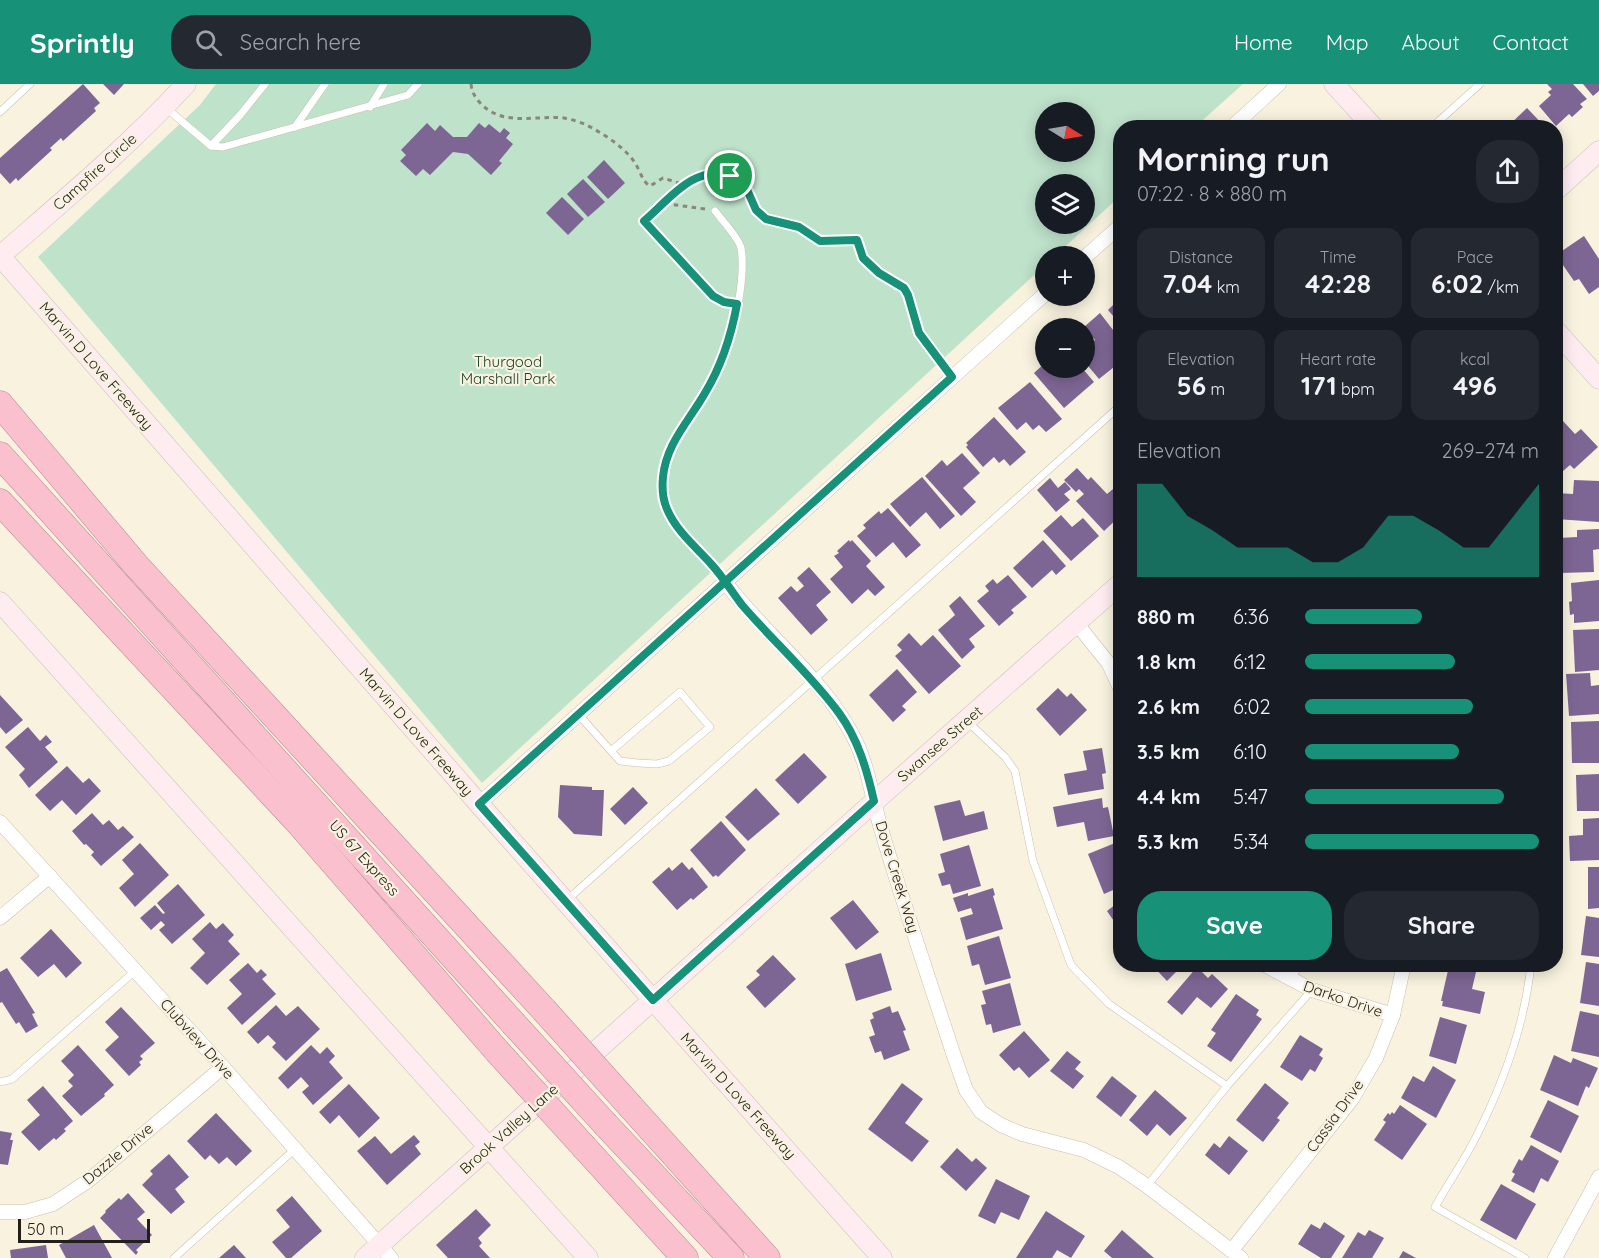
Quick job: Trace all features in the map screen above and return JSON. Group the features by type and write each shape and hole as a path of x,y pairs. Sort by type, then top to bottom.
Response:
{"highway":[{"path":"0,404 135,564 544,1010 767,1258"},
{"name":"US 67 Express","path":"0,454 513,1023 731,1258"},
{"path":"0,502 296,820 497,1051 685,1258"}],"main road":[{"name":"Campfire Circle","path":"0,256 78,188 165,107 186,84"},
{"path":"1334,84 1367,120"},
{"path":"1563,184 1599,151"},
{"name":"Marvin D Love Freeway","path":"0,256 565,902 882,1258"},
{"path":"1563,343 1599,379"},
{"name":"Swansee Street","path":"653,1000 1113,591"},
{"path":"0,602 588,1258"},
{"name":"Brook Valley Lane","path":"378,1254 488,1148 653,1000"}],"street":[{"path":"1240,120 1279,84"},
{"path":"1095,248 1113,232"},
{"path":"479,804 1035,303"},
{"name":"Dove Creek Way","path":"725,582 742,604 813,681 840,714 854,737 867,771 881,829 952,1053 966,1090 981,1112 1000,1125 1023,1134 1084,1150 1119,1167 1147,1185 1236,1254"},
{"path":"1077,624 1109,664 1113,673"},
{"name":"Clubview Drive","path":"0,822 295,1149 378,1254"},
{"path":"0,918 50,876"},
{"name":"Darko Drive","path":"1276,972 1312,990 1393,1015"},
{"name":"Cassia Drive","path":"1236,1254 1352,1099 1376,1058 1393,1015 1402,972"},
{"name":"Dazzle Drive","path":"0,1212 25,1212 53,1204 88,1181 223,1067"},
{"path":"1555,1258 1599,1177"}],"lane":[{"path":"0,112 30,84"},
{"path":"211,146 265,84"},
{"path":"295,127 325,84"},
{"path":"370,107 384,84"},
{"path":"165,107 211,146 223,147 408,95 418,84"},
{"path":"1440,120 1480,84"},
{"name":"Dove Creek Way","path":"715,211 741,246 740,279 733,329 723,361 705,395 673,441 666,459 663,492 667,509 680,530 715,567 725,582"},
{"path":"565,902 1113,412"},
{"path":"578,714 611,751 620,761 657,764 669,761 710,727 680,692 611,751"},
{"path":"967,720 1005,757 1015,771 1033,861 1071,965 1109,1004 1227,1086"},
{"path":"0,1082 12,1079 135,971"},
{"path":"1291,981 1295,972"},
{"path":"1525,1258 1435,1207 1475,1140 1498,1090 1515,1038 1529,972"},
{"path":"1147,1185 1227,1086 1312,990"},
{"path":"174,1258 295,1149"}],"path":[{"path":"471,84 474,97 486,110 496,115 508,119 562,118 577,121 615,143 633,159 646,184 650,186 663,178 685,185"},
{"path":"737,304 724,302 713,296 644,221 685,185 702,175 720,173 737,179 745,185 756,210 766,219 799,227 820,241 857,240 863,258 879,273 904,288 919,333 952,377"},
{"path":"667,201 669,204 715,211"}],"green space":[{"name":"Thurgood Marshall Park","path":"216,84 1243,84 1203,120 1113,120 1113,202 1095,219 1095,174 1035,174 1035,234 1079,234 1066,246 1035,246 1035,274 482,783 38,257 200,105"}],"building":[{"path":"83,84 100,103 94,108 96,111 63,141 61,138 50,148 52,150 18,181 16,178 10,184 0,173 0,158"},
{"path":"103,84 124,84 114,95"},
{"path":"1547,84 1573,84 1587,99 1580,104 1583,107 1572,117 1569,114 1562,120 1551,120 1539,106 1551,95 1548,92 1552,89"},
{"path":"1583,84 1599,84 1599,91 1593,96"},
{"path":"1527,108 1538,120 1514,120"},
{"path":"427,123 435,131 440,125 453,137 467,137 479,123 485,128 489,124 500,133 504,128 510,133 506,138 513,144 499,161 502,163 491,175 468,154 453,152 430,175 423,169 416,176 400,161 406,155 401,150"},
{"path":"604,160 625,183 608,199 587,177"},
{"path":"583,179 605,202 588,217 567,194"},
{"path":"562,197 584,219 568,235 546,213"},
{"path":"1584,236 1599,259 1599,287 1589,294 1579,279 1574,281 1563,265 1563,250"},
{"path":"1113,305 1113,316 1108,310"},
{"path":"1100,313 1113,330 1113,368 1099,379 1095,374 1094,318"},
{"path":"1038,378 1091,378 1094,382 1064,408"},
{"path":"1030,382 1062,419 1046,432 1039,425 1033,430 1026,422 1017,430 998,408"},
{"path":"994,417 1026,452 1010,466 1004,459 999,463 994,457 983,467 966,447 968,445 966,443"},
{"path":"1563,421 1575,434 1581,429 1598,447 1574,469 1570,465 1563,471"},
{"path":"962,453 980,473 963,488 976,502 961,516 925,476 942,460 947,466"},
{"path":"1077,468 1088,480 1091,477 1107,494 1113,489 1113,523 1104,531 1076,501 1084,494 1079,489 1076,492 1064,480"},
{"path":"922,477 955,516 940,529 926,512 910,527 890,504"},
{"path":"1050,478 1058,488 1065,482 1071,489 1064,494 1070,500 1056,512 1037,490"},
{"path":"1574,480 1599,481 1599,522 1563,519 1563,493 1573,494"},
{"path":"888,508 921,545 906,558 893,542 876,557 857,536 866,528 863,525 879,511 881,514"},
{"path":"1061,515 1072,527 1083,518 1099,536 1071,561 1043,531"},
{"path":"1599,529 1599,549 1593,550 1594,572 1563,573 1563,538 1577,537 1577,530"},
{"path":"849,540 850,542 852,540 871,561 866,566 885,587 875,596 868,589 852,604 830,579 843,567 834,556"},
{"path":"1043,540 1066,566 1056,575 1052,570 1032,588 1013,568"},
{"path":"809,567 831,592 816,605 828,620 811,635 778,598 791,586 797,592 804,586 797,578"},
{"path":"1008,575 1027,597 1011,610 1014,613 999,626 977,601 989,591 985,586 993,579 997,584"},
{"path":"1599,580 1599,621 1574,623 1574,614 1570,615 1569,602 1572,601 1571,583"},
{"path":"960,596 985,626 969,639 975,647 962,659 938,630 955,615 949,606"},
{"path":"1599,629 1599,670 1575,672 1573,630"},
{"path":"909,633 921,646 933,635 961,666 929,694 895,656 902,650 897,645"},
{"path":"897,669 917,692 902,706 906,710 893,722 869,695"},
{"path":"1590,673 1591,686 1599,685 1599,714 1569,716 1566,674"},
{"path":"1058,688 1067,697 1071,693 1087,710 1060,736 1036,709"},
{"path":"0,695 23,720 6,734 0,727"},
{"path":"1599,721 1599,763 1572,763 1571,722"},
{"path":"28,727 40,741 46,735 52,742 45,747 58,762 29,788 19,775 25,769 5,747"},
{"path":"1102,748 1106,773 1102,774 1104,789 1068,795 1064,774 1087,770 1083,751"},
{"path":"804,753 827,777 798,804 775,780"},
{"path":"67,766 83,783 89,778 101,791 76,815 62,800 50,811 35,795"},
{"path":"1599,774 1599,811 1577,811 1576,775"},
{"path":"560,785 604,790 602,836 574,834 558,817"},
{"path":"633,787 648,803 625,825 610,809"},
{"path":"756,788 780,814 748,841 725,817"},
{"path":"1102,798 1103,808 1108,807 1113,836 1088,841 1084,822 1057,827 1053,807"},
{"path":"960,800 965,816 984,811 988,829 943,841 934,806"},
{"path":"92,813 103,825 109,820 118,830 123,826 134,837 101,866 91,855 94,852 86,844 84,845 72,831"},
{"path":"1599,818 1599,860 1570,861 1569,836 1583,835 1583,819"},
{"path":"721,821 746,850 718,877 716,875 713,877 690,850"},
{"path":"140,843 169,875 135,907 119,888 134,874 122,860"},
{"path":"1113,844 1113,890 1104,894 1088,854"},
{"path":"969,845 981,886 953,894 950,884 942,886 938,874 945,872 940,854"},
{"path":"682,862 689,870 692,867 708,887 677,910 652,882 669,867 672,871"},
{"path":"1588,867 1599,867 1599,908 1588,909"},
{"path":"178,884 205,915 172,944 159,930 165,925 161,921 151,930 140,918 155,905 163,914 165,913 157,903"},
{"path":"993,888 995,895 993,896 1003,929 966,940 960,918 973,914 971,908 958,912 953,898"},
{"path":"853,900 879,932 856,950 830,918"},
{"path":"1113,906 1113,920 1107,911"},
{"path":"1586,916 1599,918 1599,957 1581,955"},
{"path":"210,922 216,929 223,923 234,935 228,941 240,954 207,985 190,968 205,953 192,939"},
{"path":"51,929 82,963 66,978 54,964 38,977 20,958"},
{"path":"999,936 1011,978 985,985 979,964 972,966 967,946"},
{"path":"881,953 892,990 856,1001 845,964"},
{"path":"773,955 796,979 765,1008 746,987 760,975 756,971"},
{"path":"1586,962 1599,964 1599,1006 1580,1003"},
{"path":"248,963 257,973 261,969 267,975 262,979 276,994 242,1025 227,1008 242,994 229,980"},
{"path":"7,968 35,1013 32,1014 38,1026 26,1033 19,1022 16,1024 2,1002 0,1003 0,972"},
{"path":"1159,972 1176,972 1167,981"},
{"path":"1193,972 1202,972 1208,978 1212,974 1228,989 1211,1008 1197,997 1182,1015 1167,1002"},
{"path":"1448,972 1476,972 1472,989 1485,992 1480,1014 1442,1006 1443,1001 1441,1001"},
{"path":"1010,983 1021,1025 993,1033 991,1024 986,1025 981,1005 986,1004 982,991"},
{"path":"1236,994 1259,1010 1256,1015 1262,1019 1231,1062 1207,1046 1216,1033 1211,1030"},
{"path":"276,1005 286,1016 298,1006 320,1029 286,1061 272,1047 276,1043 268,1035 258,1044 247,1032"},
{"path":"890,1006 892,1013 898,1011 906,1030 903,1031 910,1050 884,1060 881,1051 875,1053 869,1037 875,1035 870,1020 874,1018 872,1013"},
{"path":"121,1007 155,1043 140,1056 143,1059 139,1062 141,1065 129,1076 105,1050 119,1037 105,1022"},
{"path":"1580,1011 1599,1015 1599,1057 1571,1051"},
{"path":"1440,1017 1467,1025 1456,1064 1429,1056"},
{"path":"1024,1031 1050,1060 1029,1078 1019,1067 1014,1071 999,1055"},
{"path":"1300,1035 1323,1049 1319,1055 1323,1058 1315,1072 1310,1069 1302,1081 1280,1067"},
{"path":"78,1045 114,1085 104,1094 105,1096 81,1116 62,1096 73,1086 68,1081 74,1075 61,1061"},
{"path":"311,1045 320,1054 327,1047 335,1056 329,1062 343,1078 313,1105 302,1092 309,1086 301,1077 288,1089 278,1078"},
{"path":"1067,1051 1081,1062 1075,1069 1084,1076 1073,1089 1050,1071"},
{"path":"1554,1055 1571,1063 1573,1058 1598,1068 1589,1088 1586,1086 1578,1106 1540,1090"},
{"path":"1433,1066 1456,1080 1436,1118 1401,1098 1413,1076 1424,1082"},
{"path":"1112,1076 1137,1096 1121,1117 1096,1097"},
{"path":"902,1083 923,1099 905,1123 929,1141 912,1162 868,1129"},
{"path":"1265,1083 1289,1103 1277,1118 1280,1120 1263,1142 1236,1120"},
{"path":"349,1084 380,1118 359,1138 339,1115 330,1124 319,1112"},
{"path":"43,1086 73,1121 56,1140 54,1138 39,1151 21,1132 40,1115 27,1100"},
{"path":"1155,1090 1187,1118 1170,1136 1157,1124 1147,1136 1129,1120"},
{"path":"1548,1100 1579,1116 1561,1153 1530,1137"},
{"path":"1400,1105 1427,1124 1402,1160 1374,1140 1386,1122 1383,1120 1388,1113 1394,1114"},
{"path":"216,1113 252,1151 236,1166 227,1157 219,1164 210,1155 205,1160 187,1141"},
{"path":"0,1131 12,1133 10,1140 13,1140 8,1165 0,1164"},
{"path":"414,1135 420,1142 415,1146 421,1154 387,1185 357,1151 375,1136 391,1154"},
{"path":"1229,1136 1248,1151 1229,1175 1205,1155 1214,1143 1220,1148"},
{"path":"1531,1145 1559,1161 1548,1182 1541,1178 1534,1193 1511,1181 1515,1174 1512,1172 1519,1159 1522,1161"},
{"path":"957,1148 972,1162 976,1158 987,1168 966,1191 940,1167"},
{"path":"169,1154 189,1177 175,1189 185,1202 171,1214 142,1185 153,1174 150,1171"},
{"path":"996,1179 1030,1196 1019,1220 1001,1212 995,1224 978,1216"},
{"path":"1501,1184 1536,1204 1516,1240 1480,1220"},
{"path":"128,1193 145,1212 137,1219 152,1235 136,1250 138,1252 136,1255 100,1218 119,1198 121,1200"},
{"path":"292,1196 322,1231 291,1258 286,1258 272,1242 290,1227 276,1210"},
{"path":"476,1209 491,1225 478,1238 482,1243 479,1246 490,1258 448,1258 436,1245"},
{"path":"1046,1211 1085,1236 1071,1258 1057,1250 1052,1258 1016,1258"},
{"path":"1324,1222 1345,1236 1331,1258 1321,1258 1298,1244 1311,1224 1320,1229"},
{"path":"94,1225 112,1258 66,1258 59,1245"},
{"path":"1122,1230 1154,1258 1112,1258 1104,1251"},
{"path":"1369,1230 1384,1238 1372,1258 1342,1258 1358,1232 1365,1236"},
{"path":"46,1245 48,1258 11,1258 10,1250"},
{"path":"234,1245 246,1258 219,1258"},
{"path":"1403,1251 1416,1258 1399,1258"}],"route":[{"path":"730,176 711,172 702,175 685,185 644,221 713,296 724,302 737,304 733,329 723,361 705,395 673,441 666,459 663,492 667,509 680,530 715,567 725,582 742,604 840,714 854,737 867,771 874,801 653,1000 479,804 725,582 952,377 919,333 904,288 879,273 863,258 857,240 820,241 799,227 766,219 756,210 745,185 730,176"}]}
